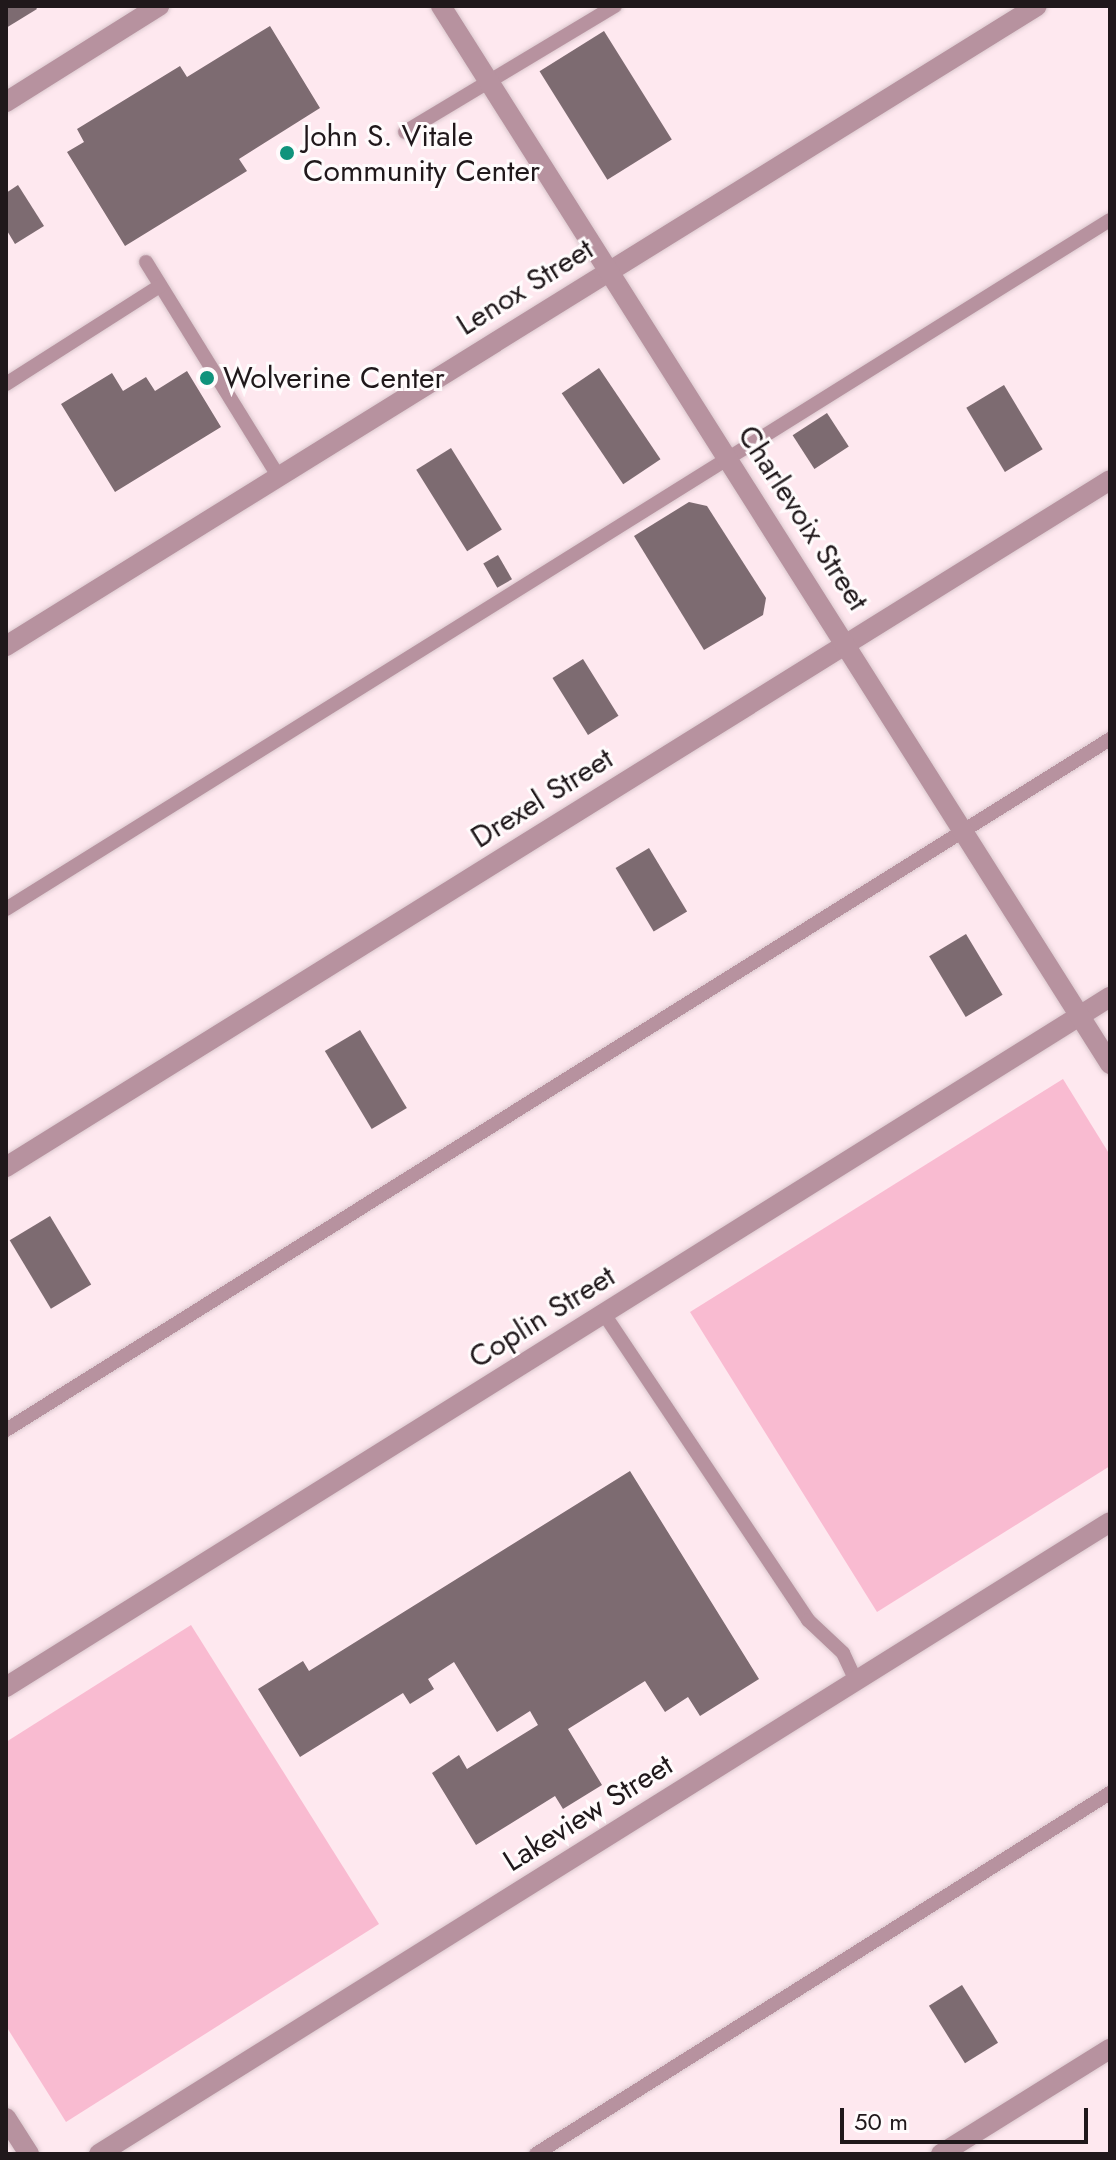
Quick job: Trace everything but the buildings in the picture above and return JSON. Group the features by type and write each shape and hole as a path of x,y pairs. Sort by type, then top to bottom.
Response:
{"street":[{"path":"6,102 159,6"},
{"name":"Charlevoix Street","path":"441,6 848,643 1110,1064"},
{"name":"Lenox Street","path":"6,646 1037,6"},
{"name":"Drexel Street","path":"6,1167 1110,480"},
{"name":"Coplin Street","path":"6,1687 1110,997"},
{"name":"Lakeview Street","path":"99,2154 1110,1522"},
{"path":"941,2154 1110,2049"},
{"path":"6,2118 29,2154"}],"lane":[{"path":"405,132 615,6"},
{"path":"6,909 1110,220"},
{"path":"146,262 226,378 278,476"},
{"path":"6,384 160,286"},
{"path":"6,1430 1110,739"},
{"path":"604,1314 808,1620 843,1653 856,1681"},
{"path":"536,2154 1110,1793"}],"shaded area":[{"path":"1063,1079 1110,1155 1110,1466 877,1612 690,1312"},
{"path":"191,1625 379,1924 66,2122 6,2026 6,1742"}],"place":[{"name":"John S. Vitale Community Center","path":"287,153"},
{"name":"Wolverine Center","path":"207,378"}]}
